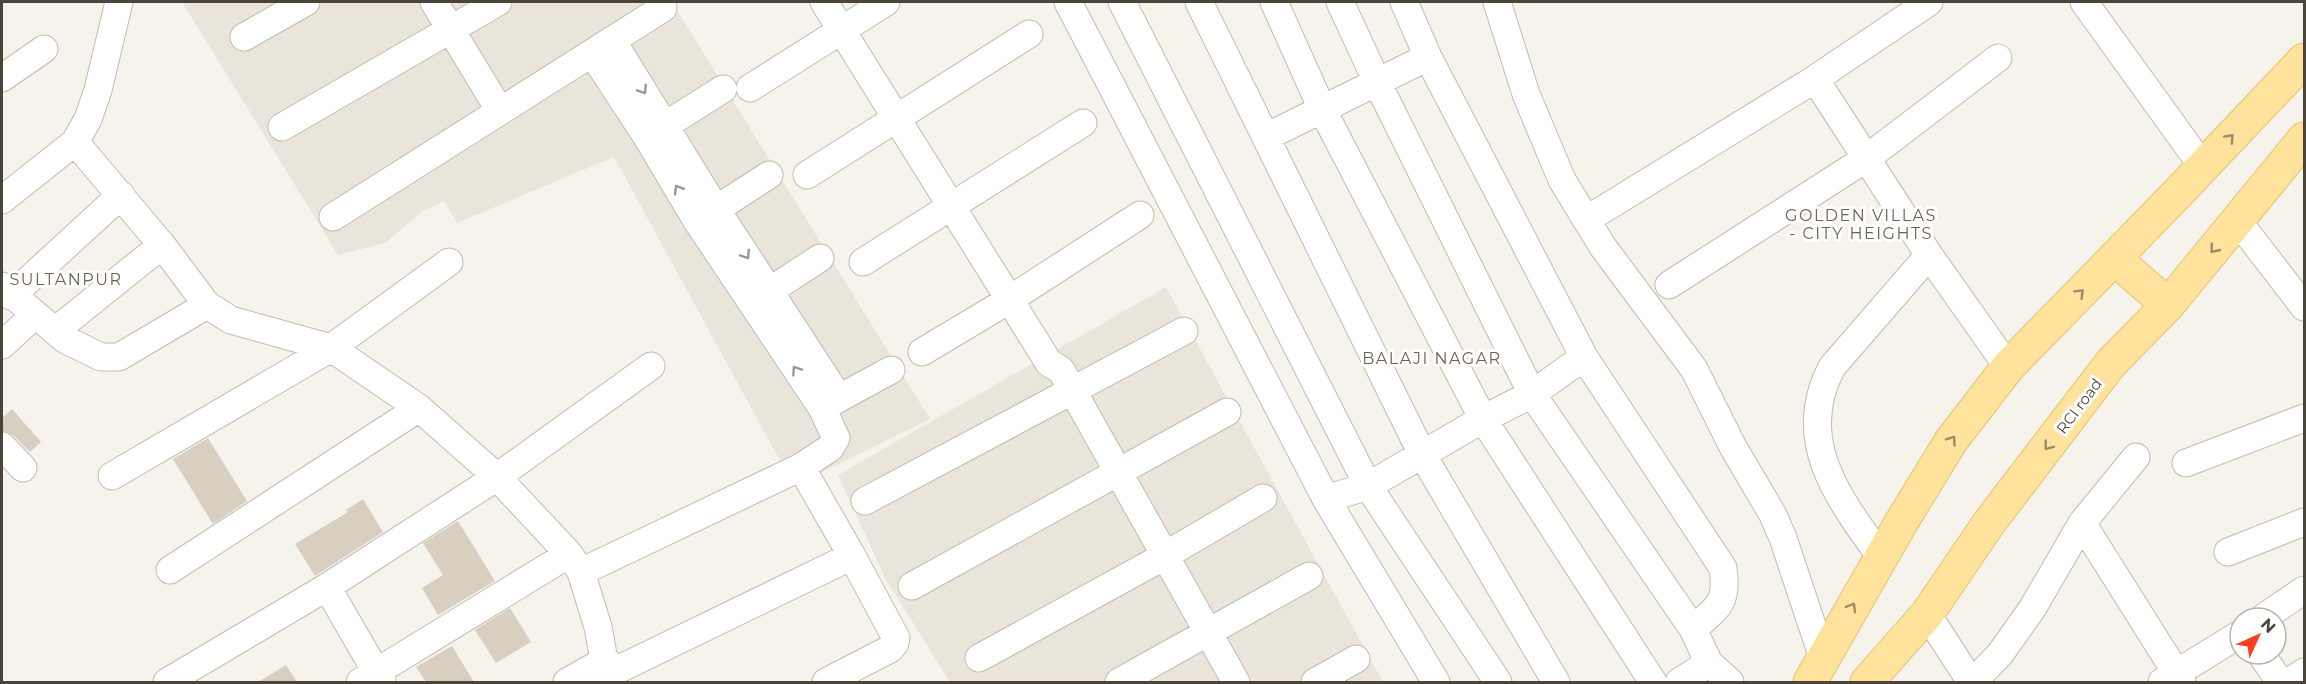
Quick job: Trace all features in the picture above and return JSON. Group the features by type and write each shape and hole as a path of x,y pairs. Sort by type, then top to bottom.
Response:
{"main road":[{"path":"1817,670 1881,557 1951,441 2008,367 2304,60"},
{"name":"RCI road","path":"1867,682 1927,614 1989,523 2112,363 2168,305 2304,139"},
{"path":"2114,258 2168,305"}],"street":[{"path":"2,200 75,142 88,119 98,90 119,2"},
{"path":"244,37 306,2"},
{"path":"434,2 500,111"},
{"path":"282,128 498,2"},
{"path":"824,2 1049,363 1047,377 1066,394 1202,636 1236,682"},
{"path":"750,88 886,2"},
{"path":"1068,2 1326,499 1436,682"},
{"path":"1122,2 1368,486 1498,682"},
{"path":"1199,2 1422,454 1556,682"},
{"path":"1274,2 1322,109 1483,419 1653,682"},
{"path":"1340,2 1377,82 1532,394 1693,629 1709,663 1730,682"},
{"path":"1404,2 1428,57 1584,357 1723,568 1725,587 1723,600 1693,629"},
{"path":"1497,2 1526,94 1562,180 1603,247 1694,369 1733,447 1779,530 1817,670"},
{"path":"1586,220 1815,79 1929,2"},
{"path":"2084,2 2203,167"},
{"path":"333,217 663,8"},
{"path":"807,175 1029,34"},
{"path":"327,587 372,679 575,563 801,467 830,448 836,438 830,403 707,215 602,47"},
{"path":"2,78 44,49"},
{"path":"1266,137 1428,57"},
{"path":"1669,285 1867,158 1998,58"},
{"path":"1815,79 1929,255 2008,367"},
{"path":"656,131 723,89"},
{"path":"863,262 1083,123"},
{"path":"75,142 162,245 207,305 231,320 332,348 419,408 497,477 575,563 598,627 607,673"},
{"path":"707,215 769,175"},
{"path":"121,195 6,291 66,340 101,357 119,357 207,305"},
{"path":"922,352 1009,300 1140,215"},
{"path":"2237,220 2304,307"},
{"path":"2,345 45,323 162,245"},
{"path":"1881,557 1851,516 1828,475 1818,440 1816,413 1823,384 1832,367 1929,255"},
{"path":"760,297 819,258"},
{"path":"112,476 332,348 450,262"},
{"path":"866,501 1184,331"},
{"path":"1326,499 1368,486 1483,419 1532,394 1584,357"},
{"path":"167,682 327,587 497,477 651,366"},
{"path":"830,403 891,370"},
{"path":"170,570 419,408"},
{"path":"912,586 1227,412"},
{"path":"2186,463 2304,418"},
{"path":"2,446 23,468"},
{"path":"1927,614 1972,682 2000,654 2032,609 2082,523 2136,456"},
{"path":"801,467 896,638 896,643 890,649 826,682"},
{"path":"979,658 1159,560 1263,498"},
{"path":"2228,552 2304,522"},
{"path":"2082,523 2174,680 2228,642"},
{"path":"567,682 607,673 852,556"},
{"path":"1119,682 1309,576"},
{"path":"2281,606 2304,590"},
{"path":"1202,636 1219,682"},
{"path":"1315,682 1356,659"},
{"path":"1679,682 1709,663"},
{"path":"2269,666 2280,682"},
{"path":"2289,682 2304,672"}],"shaded area":[{"path":"182,2 672,2 930,419 794,486 614,157 457,223 444,201 423,211 385,243 338,255"},
{"path":"1166,287 1383,682 950,682 885,578 838,475"}],"building":[{"path":"12,409 41,442 30,452 13,435 2,431 2,418"},
{"path":"208,438 247,501 213,524 173,459"},
{"path":"363,499 383,532 315,576 295,544 348,512 346,510"},
{"path":"458,521 495,581 438,615 422,588 443,575 423,543"},
{"path":"510,608 531,642 496,663 475,630"},
{"path":"452,646 474,682 426,682 416,667"},
{"path":"286,665 297,682 258,682"}],"district":[{"name":"GOLDEN VILLAS - CITY HEIGHTS","path":"1861,224"},
{"name":"SULTANPUR","path":"66,279"},
{"name":"BALAJI NAGAR","path":"1432,358"}]}
